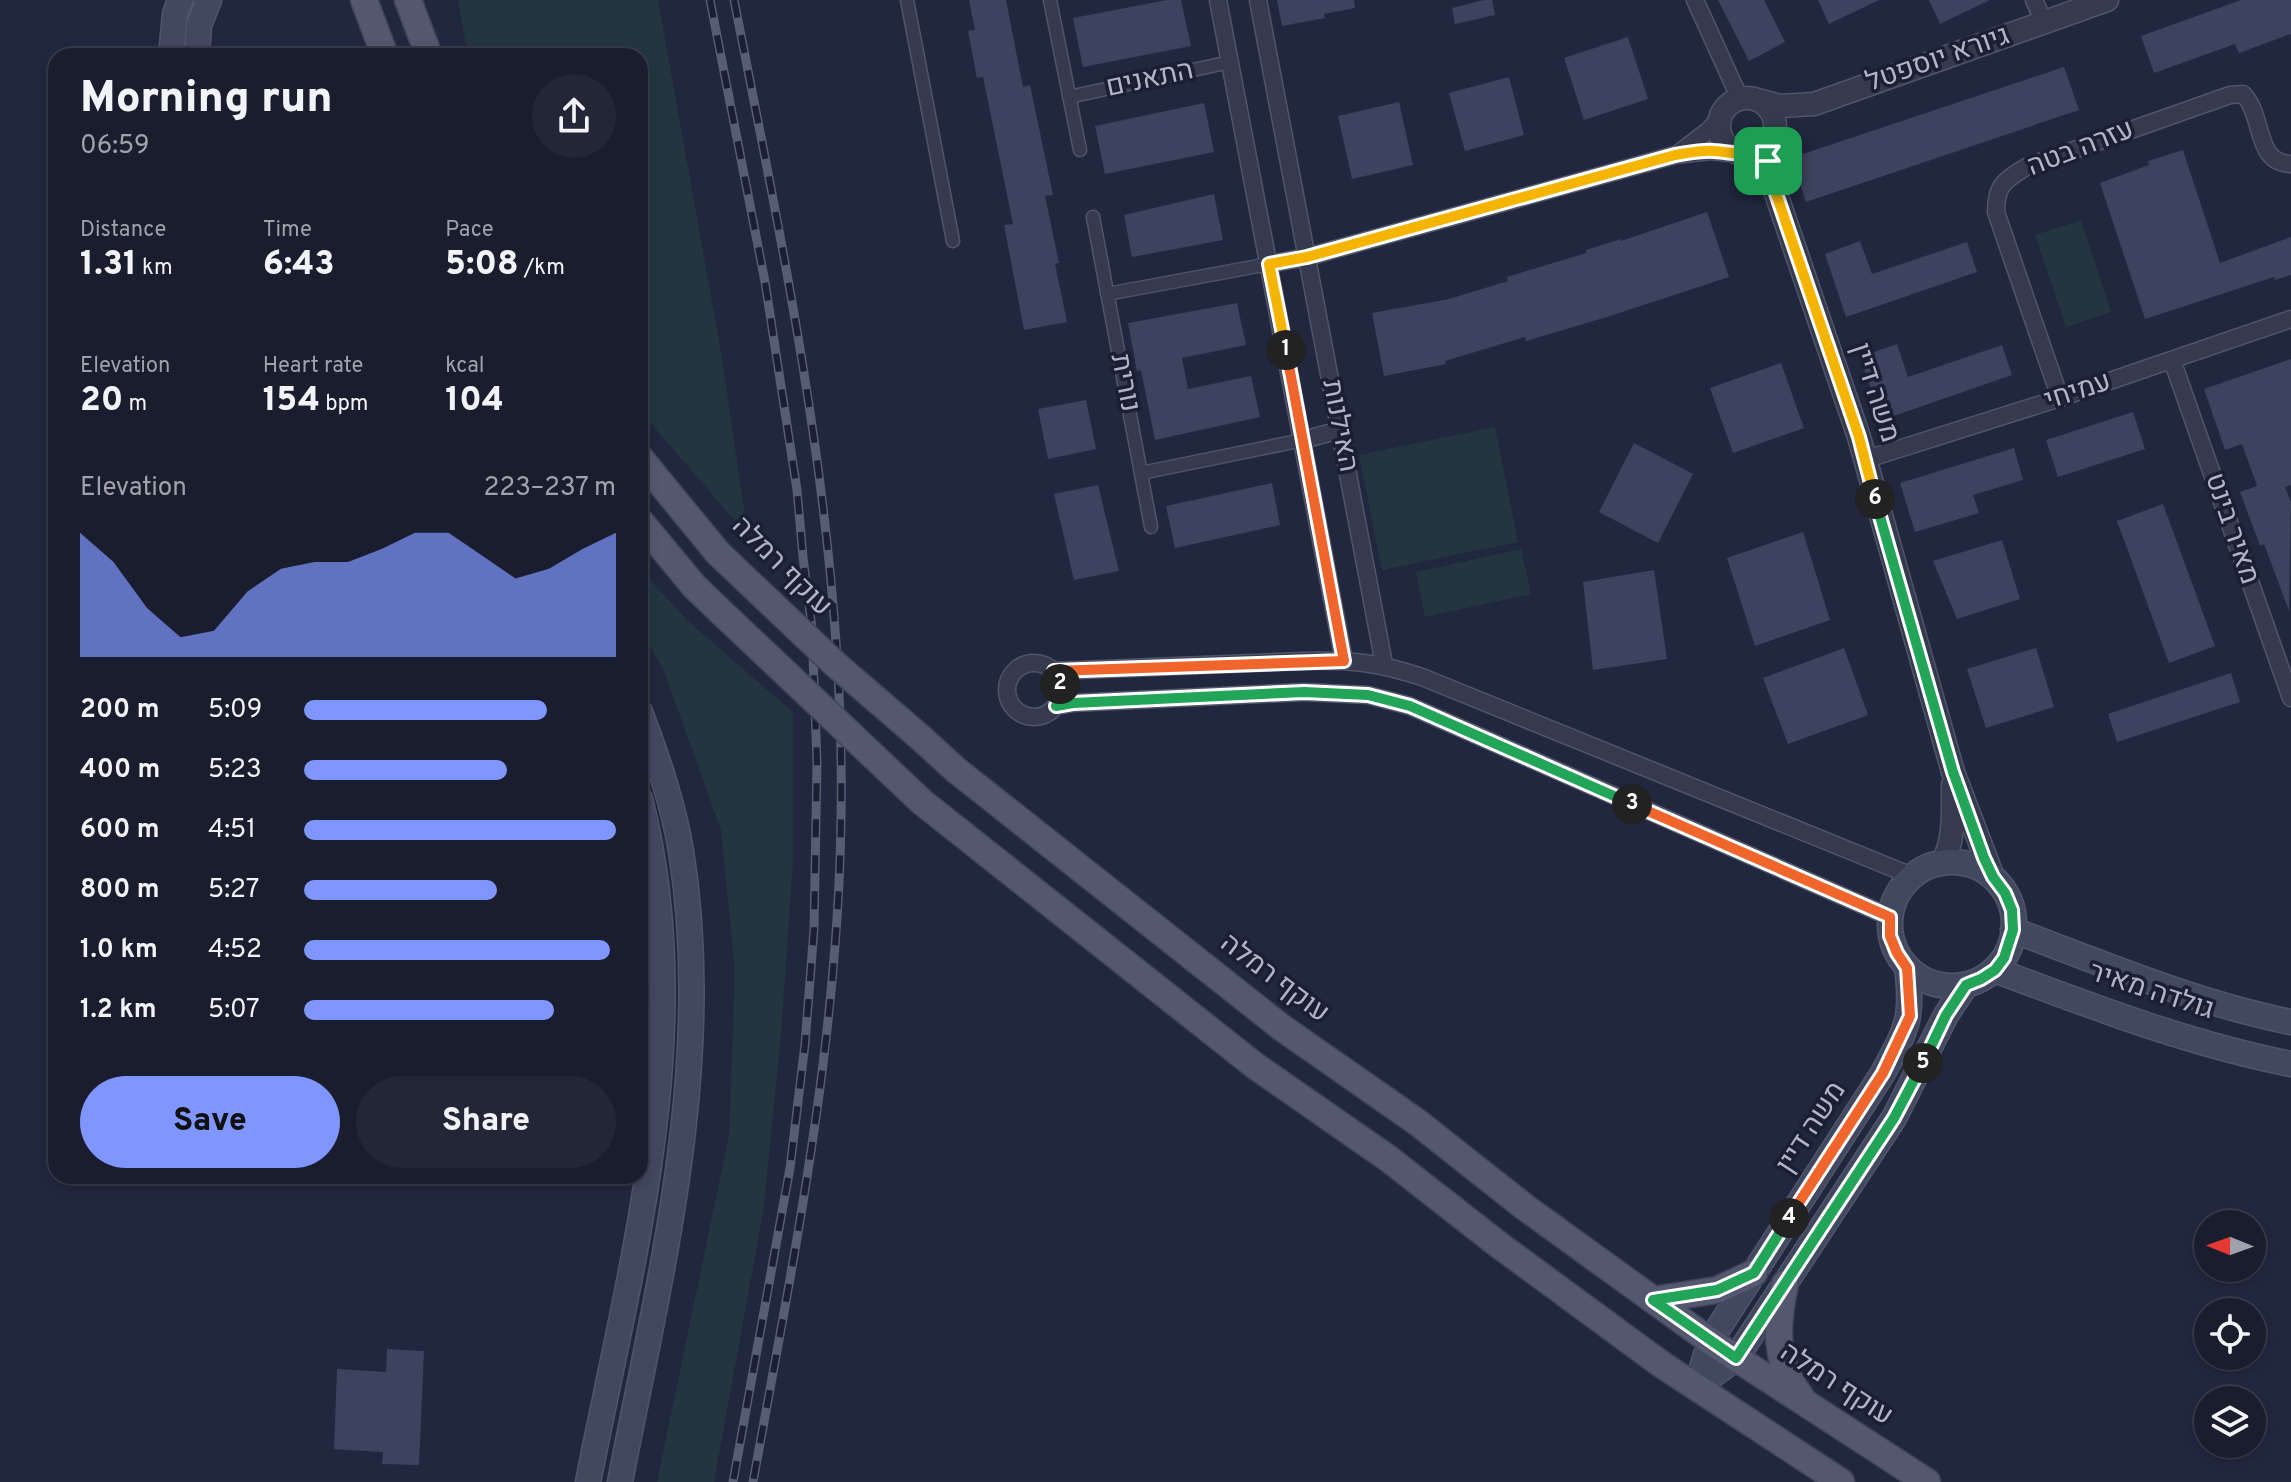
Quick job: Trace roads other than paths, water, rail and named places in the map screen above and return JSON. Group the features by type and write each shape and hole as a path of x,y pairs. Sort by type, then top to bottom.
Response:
{"main road":[{"path":"172,48 175,14 180,0"},
{"path":"198,48 199,25 209,0"},
{"path":"353,0 375,29"},
{"path":"364,0 382,48"},
{"path":"408,0 426,48"},
{"name":"עוקף רמלה","path":"648,468 718,553 835,664 921,738 1281,1027 1417,1122 1526,1208 1710,1341 1927,1482"},
{"path":"648,531 694,586 922,802 1254,1065 1389,1159 1499,1245 1696,1388 1841,1482"},
{"path":"620,1482 668,1234 684,1129 692,1031 691,938 681,850 660,765 648,733"},
{"path":"648,830 662,930 663,1019 656,1114 648,1166"},
{"path":"1960,862 1977,867 1993,877 2005,893 2012,910 2013,930 2004,958 1995,970 1966,985 1935,984 1922,979 1907,968 1890,936 1894,902 1912,876 1926,867 1942,863 1960,862"},
{"name":"גולדה מאיר","path":"2013,930 2127,973 2264,1017 2291,1022"},
{"name":"משה דיין","path":"1696,1388 1710,1341 1883,1073 1899,1043 1910,1016 1907,968"},
{"name":"גולדה מאיר","path":"1995,970 2128,1018 2252,1056 2291,1064"},
{"path":"1696,1388 1736,1358 1894,1118 1946,1015 1966,985"},
{"path":"588,1482 645,1184"},
{"path":"1653,1300 1717,1290 1754,1273"},
{"path":"1785,1284 1778,1348 1787,1375 1809,1406"}],"street":[{"path":"907,0 953,241"},
{"name":"התאנים","path":"1050,0 1080,150"},
{"name":"האילנות","path":"1218,0 1344,661"},
{"name":"האילנות","path":"1258,0 1384,664"},
{"path":"1695,0 1747,99 1768,108 1775,123 1758,146 1731,150 1720,136 1720,118"},
{"path":"2034,0 2044,22"},
{"name":"גיורא יוספטל","path":"1747,99 1780,106 1814,104 2107,0"},
{"name":"התאנים","path":"1069,97 1230,62"},
{"name":"עזרה בטה","path":"2060,398 1996,212 2001,184 2026,167 2230,95 2243,94 2252,103 2268,156 2279,164 2291,164"},
{"path":"1675,155 1709,130 1724,110 1747,99"},
{"name":"גיורא יוספטל","path":"1758,146 1814,104"},
{"path":"1107,294 1307,257 1675,155 1758,146"},
{"name":"משה דיין","path":"1758,146 1859,437 1953,772 1993,877"},
{"name":"נורית","path":"1093,217 1151,527"},
{"name":"עמיחי","path":"1864,460 2060,398 2291,319"},
{"name":"מאיר בינט","path":"2172,360 2291,698"},
{"path":"1141,473 1340,430"},
{"path":"1890,917 1410,706 1368,695 1304,692 1073,703 1056,706 1042,716 1024,716 1011,705 1006,688 1014,672 1029,663 1038,663 1054,671 1344,661 1384,664 1912,876"},
{"path":"1054,671 1061,688 1056,706"},
{"name":"משה דיין","path":"1942,863 1950,835 1953,772"}],"railway":[{"path":"710,0 765,282 797,490 812,629 817,763 814,929 805,1044 790,1168 733,1482"},
{"path":"734,0 774,203 809,407 834,612 840,716 841,819 832,986 798,1235 753,1482"}]}
